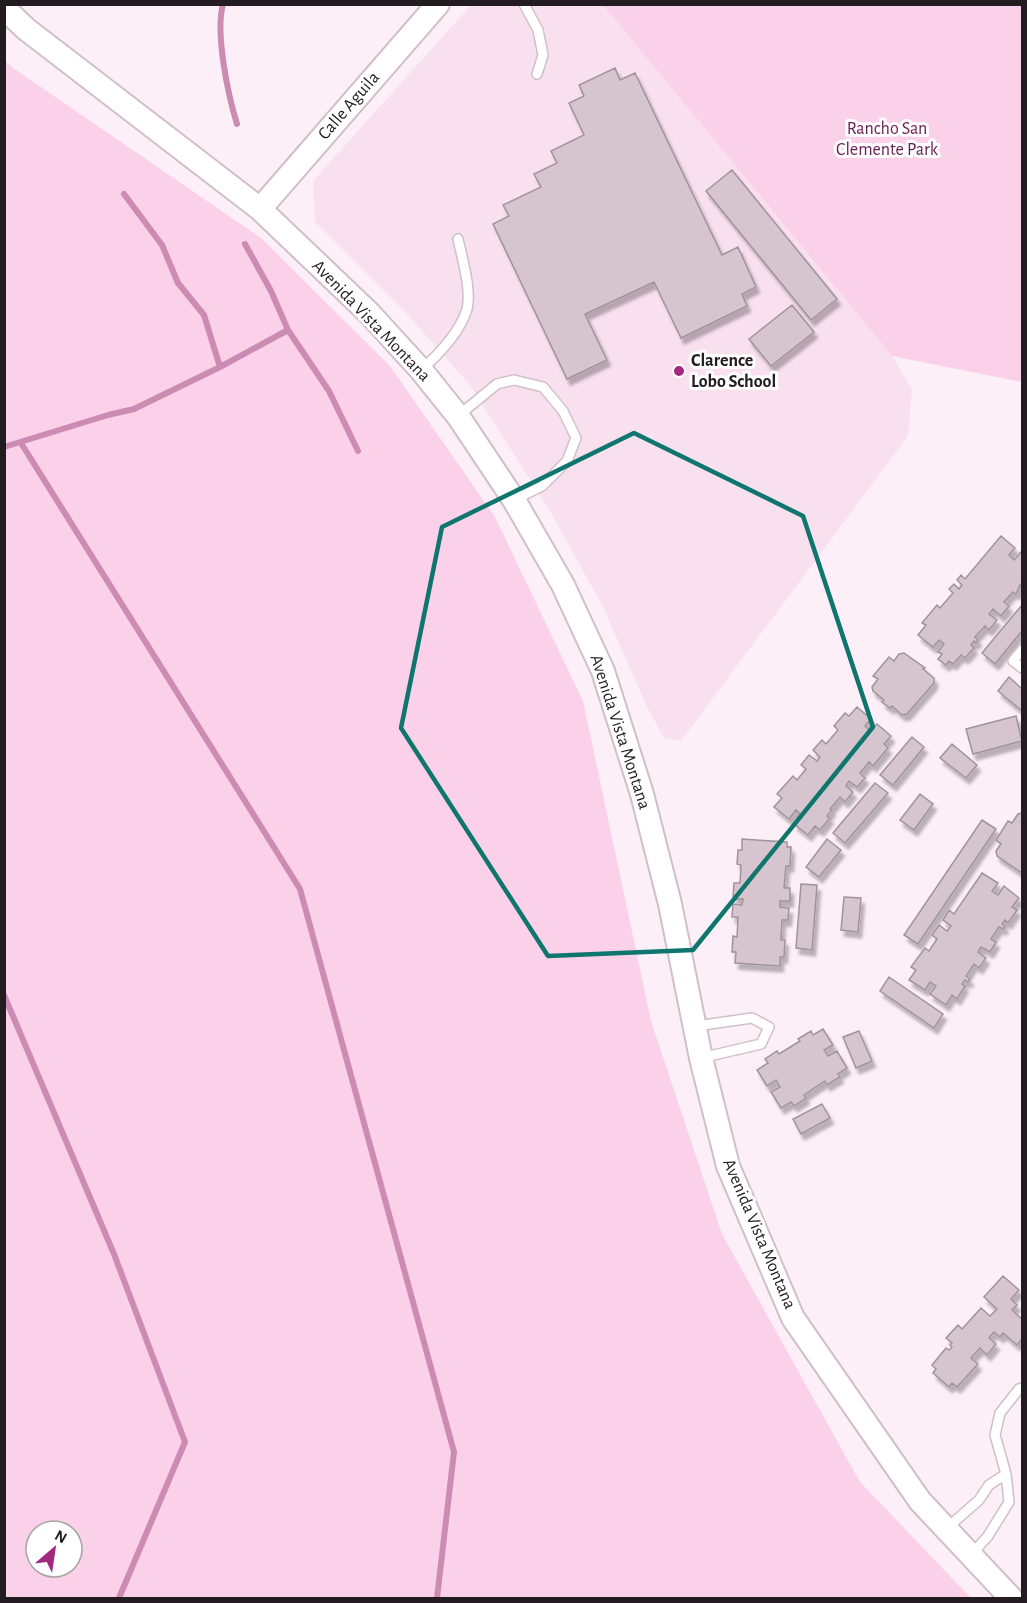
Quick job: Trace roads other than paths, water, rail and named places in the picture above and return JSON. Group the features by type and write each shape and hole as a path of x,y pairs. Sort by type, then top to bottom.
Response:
{"street":[{"name":"Calle Aguila","path":"260,209 438,4"},
{"name":"Avenida Vista Montana","path":"4,8 26,29 260,209 369,313 421,370 458,416 514,500 563,585 603,672 645,805 670,904 701,1058 728,1166 794,1318 879,1445 920,1501 1011,1599"}],"lane":[{"path":"524,4 538,30 543,55 537,74"},
{"path":"421,370 444,350 467,311 468,289 458,238"},
{"path":"458,416 497,384 514,380 543,387 563,411 576,438 567,461 542,486 514,500"},
{"path":"1023,650 1013,661 1023,668"},
{"path":"694,1026 752,1018 769,1027 760,1044 701,1058"},
{"path":"970,1556 988,1536 1009,1502 1006,1474 995,1435 1000,1413 1019,1389 1023,1388"},
{"path":"945,1530 979,1500 990,1485 1006,1474"}],"waterway":[{"path":"223,4 222,47 237,124"},
{"path":"124,194 162,245 178,283 204,315 220,367"},
{"path":"245,244 271,291 288,330 329,391 358,451"},
{"path":"4,447 134,409 220,367 288,330"},
{"path":"21,443 300,889 454,1452 437,1598"},
{"path":"4,995 114,1254 185,1442 119,1598"}],"place":[{"name":"Clarence Lobo School","path":"679,371"}],"park label":[{"name":"Rancho San Clemente Park","path":"887,139"}]}
